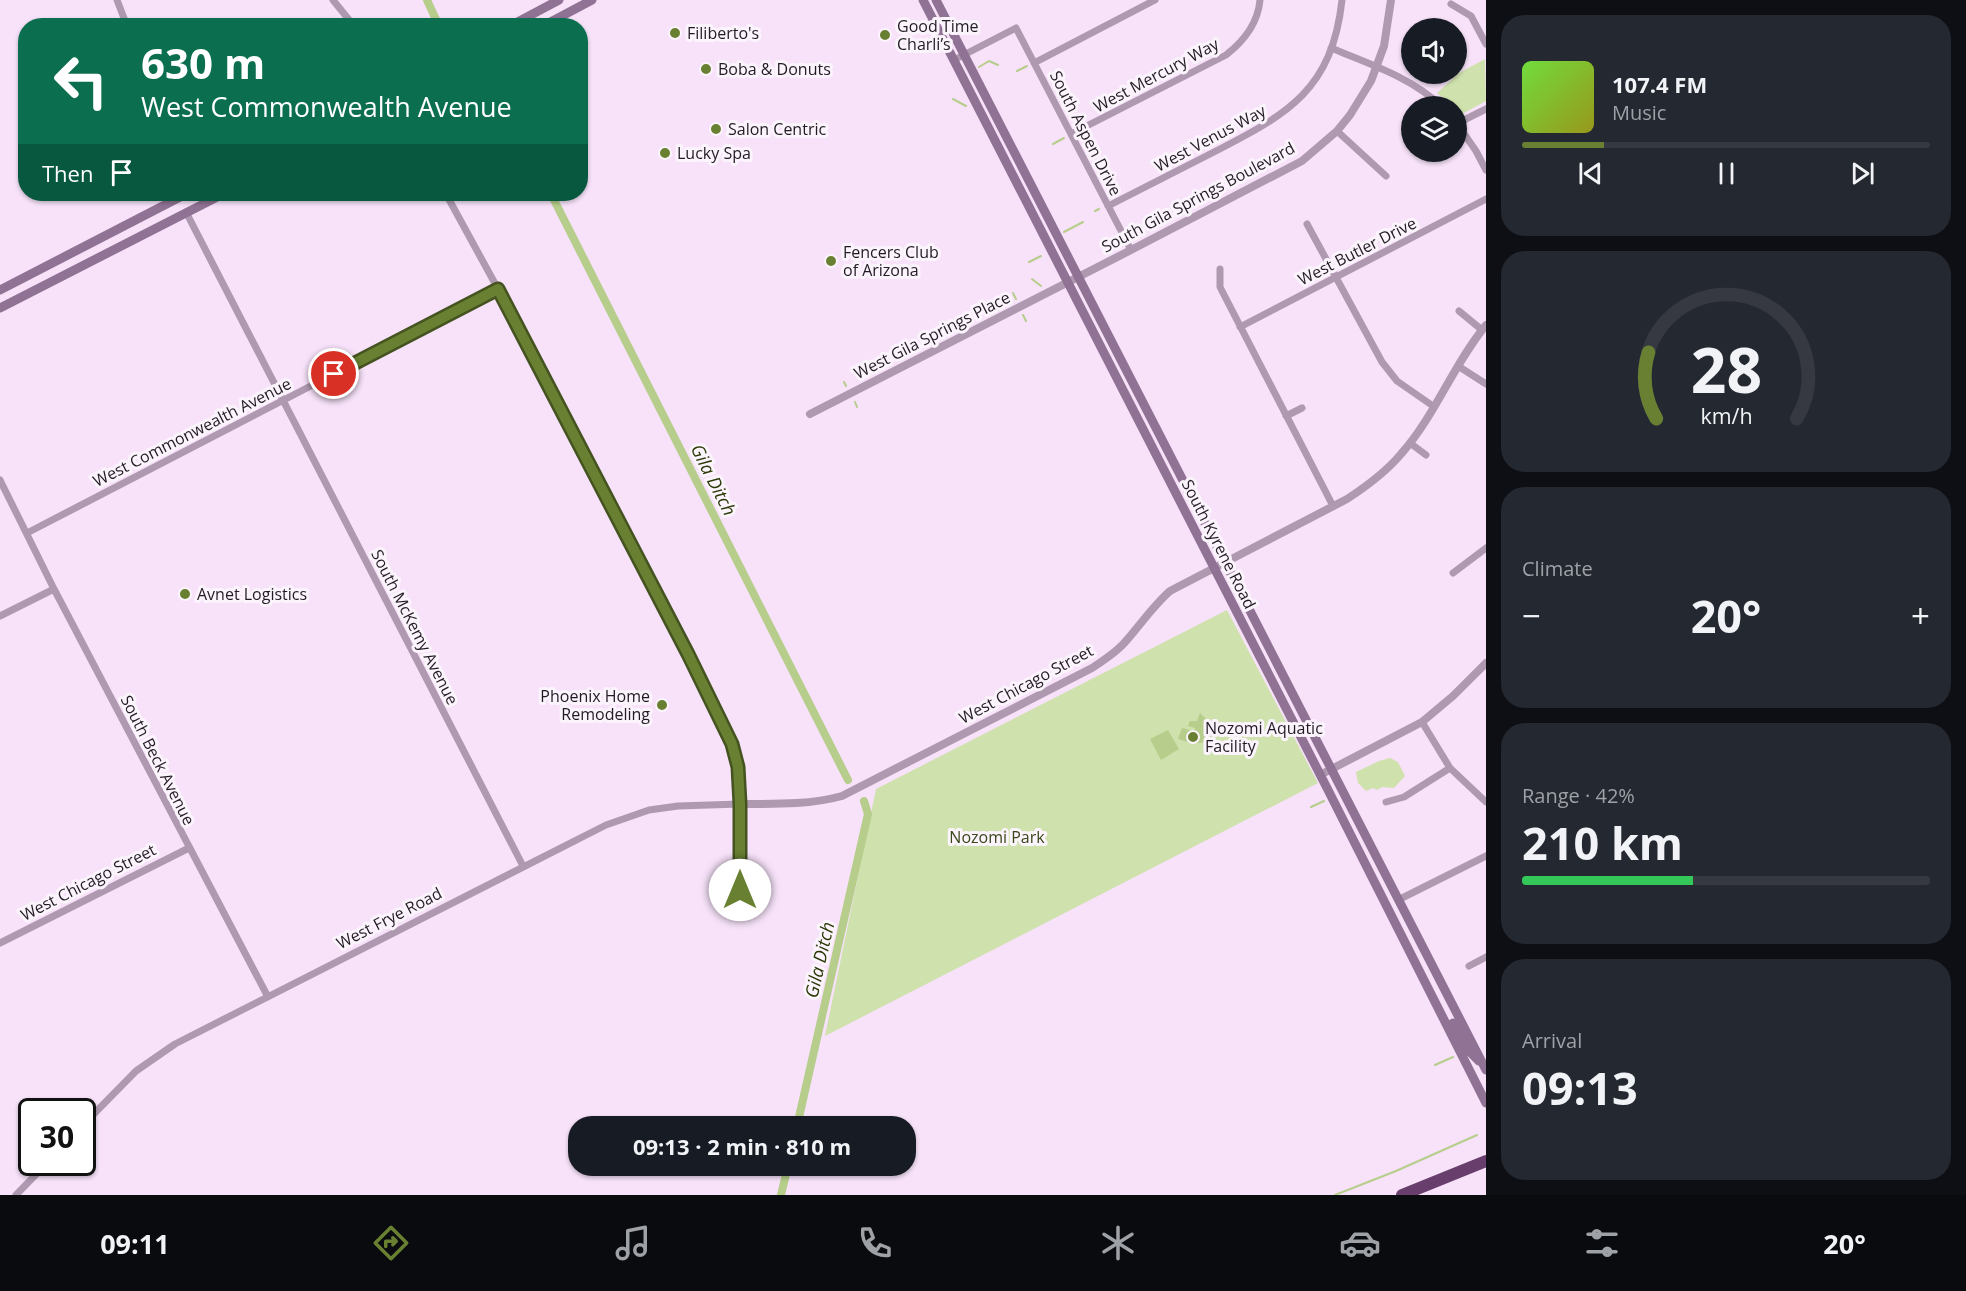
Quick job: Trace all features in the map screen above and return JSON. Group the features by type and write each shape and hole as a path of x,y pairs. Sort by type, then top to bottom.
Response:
{"highway":[{"path":"1402,1195 1486,1161"}],"main road":[{"path":"525,18 559,0"},
{"path":"558,18 592,0"},
{"name":"South Kyrene Road","path":"923,0 1486,1103"},
{"name":"South Kyrene Road","path":"936,0 1330,770 1485,1065"},
{"path":"0,291 169,201"},
{"path":"0,308 208,201"},
{"path":"1437,1004 1446,1010 1468,1050 1485,1065"}],"street":[{"path":"117,0 124,18"},
{"path":"333,0 348,18"},
{"path":"1034,63 1155,0"},
{"name":"West Mercury Way","path":"1071,134 1226,55 1250,30 1256,18 1260,0"},
{"name":"West Venus Way","path":"1108,206 1281,115 1308,89 1331,48 1342,0"},
{"name":"South Gila Springs Boulevard","path":"1068,283 1289,169 1319,147 1336,131 1363,95 1377,67 1384,45 1391,0"},
{"path":"1451,4 1471,16 1486,44"},
{"name":"South Aspen Drive","path":"964,55 1017,28 1131,250"},
{"path":"1331,48 1377,67 1428,96"},
{"path":"954,60 964,55"},
{"path":"1467,118 1486,109"},
{"path":"1336,131 1386,176"},
{"path":"1467,139 1486,170"},
{"name":"West Butler Drive","path":"1240,327 1486,199"},
{"path":"450,201 688,654 732,744 738,767 740,890"},
{"name":"South McKemy Avenue","path":"186,212 523,866"},
{"path":"1308,224 1382,362 1397,381 1433,406"},
{"path":"1220,269 1220,287 1333,506"},
{"name":"West Gila Springs Place","path":"810,414 1068,283"},
{"name":"West Commonwealth Avenue","path":"27,533 498,289"},
{"name":"West Chicago Street","path":"740,804 825,801 861,787 1092,668 1120,647 1152,608 1170,591 1333,506 1371,483 1410,443 1484,328 1459,311"},
{"path":"1458,366 1486,384"},
{"path":"1286,416 1302,408"},
{"path":"1410,443 1426,455"},
{"name":"South Beck Avenue","path":"0,480 54,589 268,998"},
{"path":"1453,573 1486,548"},
{"path":"0,616 54,589"},
{"path":"1320,775 1422,722 1453,696 1486,663"},
{"path":"1422,722 1450,768 1486,802"},
{"path":"1386,802 1404,797 1450,768"},
{"name":"West Frye Road","path":"96,1112 136,1071 175,1044 606,825 649,810 678,806 740,804"},
{"name":"West Chicago Street","path":"0,942 189,848"},
{"path":"1398,900 1486,856"},
{"path":"1469,966 1486,957"},
{"path":"16,1195 34,1176"}],"green space":[{"path":"1485,59 1486,101 1467,111 1467,96 1441,96 1437,93 1447,84 1467,84 1467,69"},
{"name":"Nozomi Park","path":"1227,610 1318,783 825,1036 876,789"},
{"path":"1390,758 1398,762 1405,776 1394,788 1382,787 1366,791 1358,783 1356,772"}],"shaded area":[{"path":"1200,713 1209,722 1210,734 1202,743 1191,743 1178,739 1182,728 1194,731 1195,728 1188,726 1190,721 1197,721"},
{"path":"1168,730 1179,749 1161,760 1150,739"}],"waterway":[{"name":"Gila Ditch","path":"427,0 435,18"},
{"path":"979,67 989,61 998,65"},
{"path":"1017,71 1027,66"},
{"path":"953,99 966,106"},
{"path":"1053,144 1064,138"},
{"name":"Gila Ditch","path":"555,201 848,780"},
{"path":"1095,211 1099,209"},
{"path":"1064,232 1083,222"},
{"path":"1029,262 1041,256"},
{"path":"1032,279 1041,286"},
{"path":"1013,293 1016,299"},
{"path":"1023,315 1026,321"},
{"path":"957,323 960,328"},
{"path":"844,382 846,386"},
{"path":"855,402 857,407"},
{"name":"Gila Ditch","path":"799,1116 868,814 864,801"},
{"path":"1311,807 1324,801"},
{"path":"1435,1065 1453,1057"},
{"path":"1335,1195 1477,1135"},
{"name":"Gila Ditch","path":"781,1195 786,1176"}],"place":[{"name":"Filiberto's","path":"675,33"},
{"name":"Good Time Charli’s","path":"885,35"},
{"name":"Boba & Donuts","path":"706,69"},
{"name":"Salon Centric","path":"716,129"},
{"name":"Lucky Spa","path":"665,153"},
{"name":"Fencers Club of Arizona","path":"831,261"},
{"name":"Avnet Logistics","path":"185,594"},
{"name":"Phoenix Home Remodeling","path":"662,705"},
{"name":"Nozomi Aquatic Facility","path":"1193,737"}],"route":[{"path":"334,374 498,289 688,654 732,744 738,767 740,890"}]}
